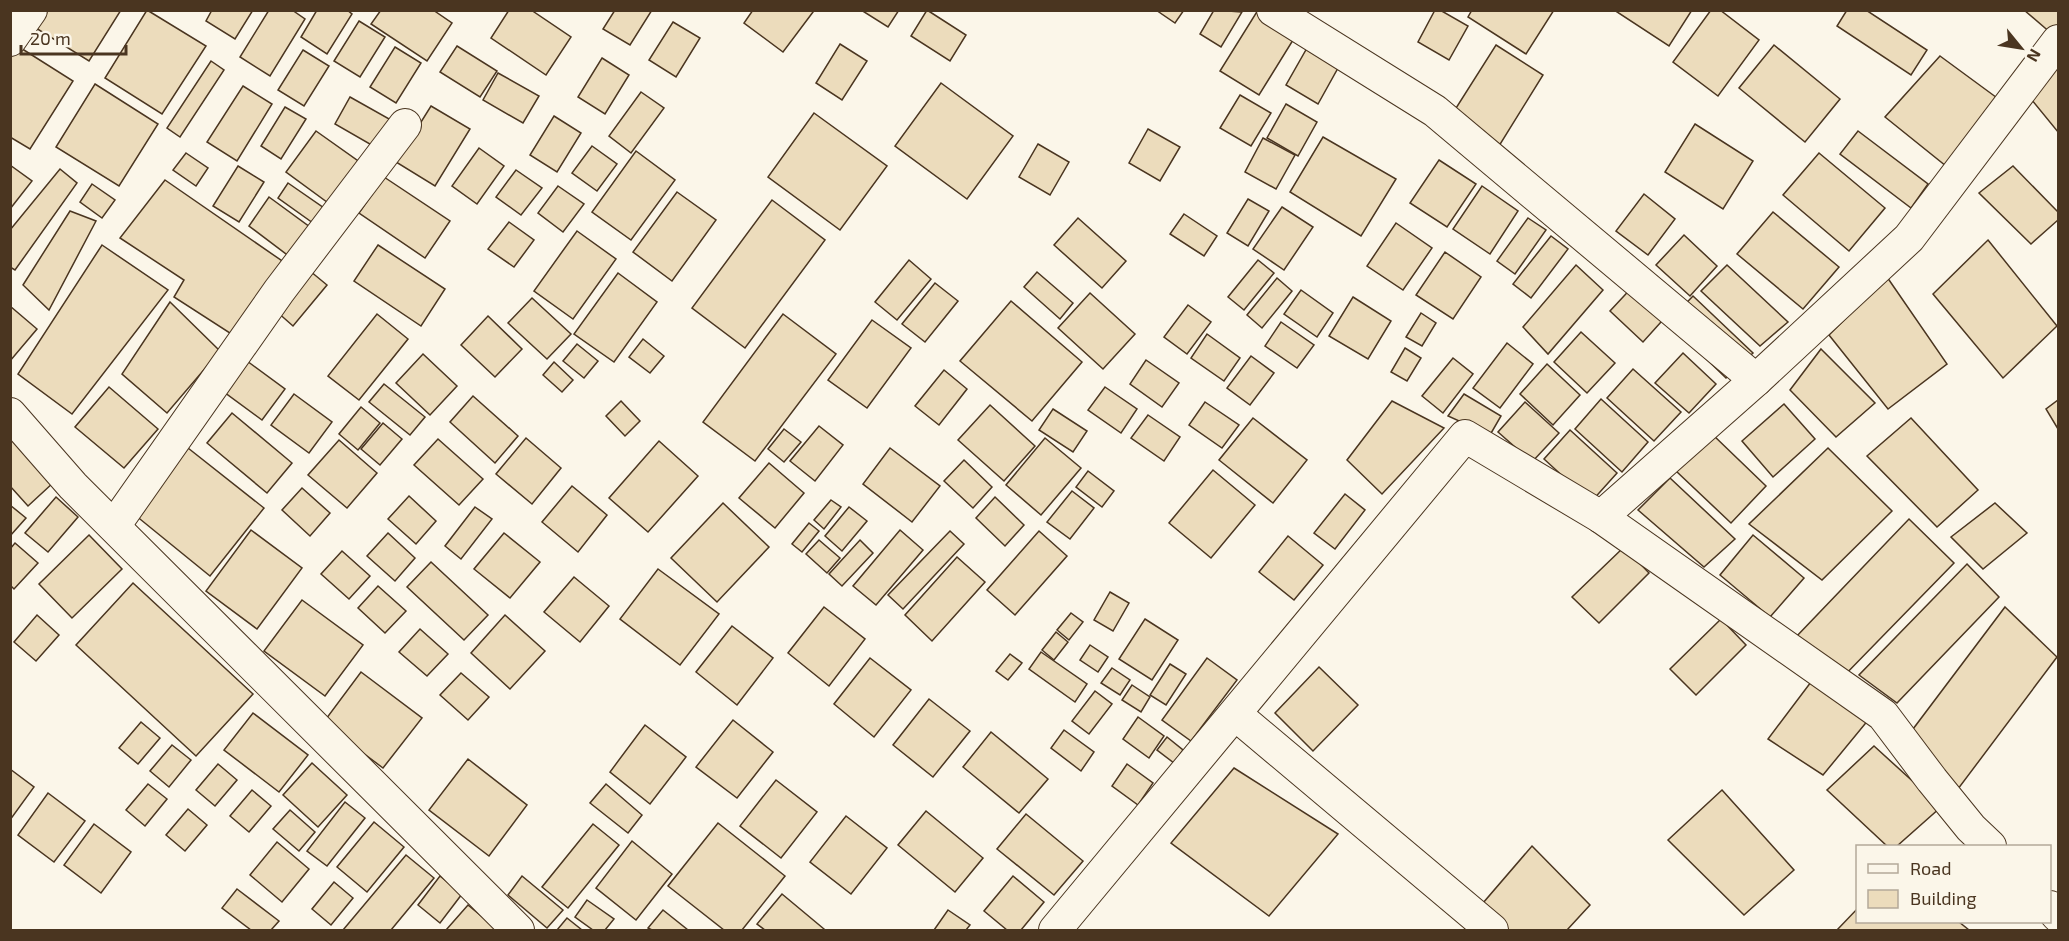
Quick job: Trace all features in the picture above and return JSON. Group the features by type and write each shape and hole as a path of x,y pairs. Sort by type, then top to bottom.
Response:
{"street":[{"path":"10,40 31,10"},
{"path":"1274,10 1434,111 1756,380"},
{"path":"1601,517 1756,380 1909,238 2058,41"},
{"path":"114,525 279,291 405,124"},
{"path":"10,414 73,486 518,930"},
{"path":"1055,930 1465,436 1601,517 1883,715 1971,828 1989,845"},
{"path":"1235,714 1492,930"}],"building":[{"path":"40,10 121,10 89,61 31,25"},
{"path":"147,10 206,46 162,114 105,78"},
{"path":"212,10 253,10 235,39 206,21"},
{"path":"269,10 292,10 305,19 270,76 240,57"},
{"path":"317,10 347,10 352,14 327,54 301,37"},
{"path":"381,10 433,10 452,23 427,61 371,24"},
{"path":"509,10 531,10 571,37 546,75 491,38"},
{"path":"615,10 652,10 630,45 603,29"},
{"path":"753,10 811,10 813,12 783,52 744,23"},
{"path":"861,10 899,10 888,27"},
{"path":"927,10 966,35 950,61 911,36"},
{"path":"1156,10 1184,10 1175,23"},
{"path":"1214,10 1242,12 1221,47 1200,34"},
{"path":"1258,10 1298,32 1259,95 1220,71"},
{"path":"1435,10 1440,10 1468,26 1449,60 1418,42"},
{"path":"1472,10 1554,10 1526,54 1468,17"},
{"path":"1614,10 1692,10 1669,46"},
{"path":"1711,10 1720,10 1759,40 1718,96 1673,62"},
{"path":"1847,10 1866,10 1927,50 1911,75 1837,26"},
{"path":"2024,10 2058,10 2058,27 2052,34"},
{"path":"359,21 385,37 360,77 334,61"},
{"path":"673,22 700,38 676,77 649,60"},
{"path":"1311,41 1343,59 1318,104 1286,85"},
{"path":"840,44 867,61 842,100 816,83"},
{"path":"16,45 73,81 30,149 10,137 10,54"},
{"path":"1496,45 1543,75 1499,146 1451,116"},
{"path":"1774,45 1840,99 1805,142 1739,88"},
{"path":"457,46 497,71 480,97 440,72"},
{"path":"395,47 421,63 396,103 370,87"},
{"path":"303,50 329,66 304,106 278,90"},
{"path":"1940,56 2004,103 1946,166 1885,117"},
{"path":"2058,57 2058,132 2027,94"},
{"path":"602,58 629,75 605,114 578,97"},
{"path":"211,61 224,70 180,137 167,128"},
{"path":"498,73 539,96 523,123 483,100"},
{"path":"941,83 1013,136 967,199 895,146"},
{"path":"95,84 158,124 119,186 56,147"},
{"path":"243,86 272,104 237,161 207,142"},
{"path":"641,92 664,108 631,153 609,136"},
{"path":"1240,95 1271,113 1251,146 1220,128"},
{"path":"350,97 391,120 375,147 335,124"},
{"path":"1286,104 1317,122 1298,156 1267,138"},
{"path":"431,106 470,129 435,186 396,162"},
{"path":"285,107 306,119 281,159 261,146"},
{"path":"814,113 887,166 840,230 768,177"},
{"path":"554,116 581,133 557,172 530,155"},
{"path":"1695,124 1753,161 1723,209 1665,172"},
{"path":"1148,129 1180,147 1160,181 1129,163"},
{"path":"316,131 361,163 331,205 286,172"},
{"path":"1858,131 1928,184 1911,208 1840,154"},
{"path":"1323,137 1396,179 1361,236 1290,192"},
{"path":"1263,138 1295,155 1276,189 1245,172"},
{"path":"1038,144 1069,162 1050,195 1019,177"},
{"path":"592,146 617,164 597,191 572,173"},
{"path":"479,148 504,166 477,204 452,186"},
{"path":"636,151 675,180 631,240 592,212"},
{"path":"186,153 208,168 196,186 173,170"},
{"path":"1819,153 1885,208 1849,251 1783,195"},
{"path":"1439,160 1476,184 1447,227 1410,203"},
{"path":"10,165 32,181 10,209"},
{"path":"238,166 264,182 239,222 213,206"},
{"path":"2013,166 2058,212 2058,220 2031,244 1979,193"},
{"path":"60,169 77,183 15,270 10,267 10,230"},
{"path":"516,170 542,188 521,215 496,197"},
{"path":"384,177 450,221 425,258 359,213"},
{"path":"165,180 288,265 236,337 174,297 184,280 120,238"},
{"path":"288,183 324,208 313,223 278,198"},
{"path":"92,184 115,200 102,218 80,202"},
{"path":"558,186 584,204 563,232 538,213"},
{"path":"1482,186 1518,211 1490,254 1453,229"},
{"path":"677,192 716,220 672,281 633,252"},
{"path":"1644,194 1675,219 1648,255 1616,231"},
{"path":"269,197 314,230 294,260 249,226"},
{"path":"1248,199 1269,211 1248,246 1227,233"},
{"path":"772,200 825,240 745,348 692,308"},
{"path":"1282,207 1313,227 1284,270 1253,249"},
{"path":"70,211 96,221 49,310 23,285"},
{"path":"1773,212 1839,267 1803,309 1737,254"},
{"path":"1184,214 1217,236 1204,256 1170,234"},
{"path":"1078,218 1126,261 1102,288 1054,245"},
{"path":"1528,218 1546,230 1515,274 1497,261"},
{"path":"509,222 534,240 514,267 488,249"},
{"path":"1396,223 1432,248 1403,290 1367,266"},
{"path":"577,231 616,259 573,319 534,291"},
{"path":"1684,235 1717,266 1690,296 1656,265"},
{"path":"1551,236 1568,249 1531,298 1513,284"},
{"path":"1988,240 2057,326 2003,378 1933,294"},
{"path":"102,245 168,290 72,414 18,374"},
{"path":"378,245 445,289 421,326 354,281"},
{"path":"1445,252 1481,277 1453,319 1416,295"},
{"path":"909,260 931,279 897,320 875,302"},
{"path":"1258,260 1274,273 1244,310 1228,297"},
{"path":"1576,265 1603,290 1548,354 1523,327"},
{"path":"1727,265 1788,322 1760,346 1701,291"},
{"path":"310,271 327,285 293,326 276,311"},
{"path":"1037,272 1073,303 1060,319 1024,287"},
{"path":"618,273 657,302 614,362 574,334"},
{"path":"1887,277 1947,364 1888,409 1829,335"},
{"path":"1277,278 1292,291 1262,328 1247,315"},
{"path":"1637,282 1670,312 1643,342 1610,311"},
{"path":"935,283 958,301 925,342 902,324"},
{"path":"1301,290 1333,313 1317,337 1284,314"},
{"path":"1090,293 1135,334 1103,369 1058,328"},
{"path":"1693,296 1753,353 1726,378 1668,322"},
{"path":"1353,297 1391,321 1368,359 1329,336"},
{"path":"532,298 571,334 547,359 508,323"},
{"path":"1011,301 1082,362 1032,421 960,361"},
{"path":"170,302 220,351 167,413 122,374"},
{"path":"1188,305 1211,322 1187,354 1164,337"},
{"path":"10,306 37,329 10,361"},
{"path":"1421,313 1436,323 1422,346 1406,337"},
{"path":"377,314 408,339 359,400 328,376"},
{"path":"783,314 836,354 755,461 703,422"},
{"path":"488,316 522,349 495,377 461,345"},
{"path":"872,320 911,348 867,408 828,380"},
{"path":"1281,322 1314,345 1297,368 1265,346"},
{"path":"1581,332 1615,363 1587,393 1554,362"},
{"path":"1207,334 1240,358 1224,381 1191,358"},
{"path":"643,339 664,356 650,373 629,357"},
{"path":"1507,343 1533,364 1500,408 1473,388"},
{"path":"577,344 598,361 584,378 563,361"},
{"path":"1405,348 1421,358 1407,381 1391,372"},
{"path":"1821,349 1875,403 1836,437 1790,390"},
{"path":"1683,353 1716,384 1689,413 1655,383"},
{"path":"423,354 457,386 430,415 396,383"},
{"path":"1251,356 1274,373 1250,405 1227,388"},
{"path":"1453,358 1473,374 1443,413 1422,396"},
{"path":"1146,360 1179,383 1162,407 1130,384"},
{"path":"247,361 285,389 262,420 224,392"},
{"path":"554,362 573,380 562,392 543,375"},
{"path":"1547,364 1580,395 1553,425 1520,394"},
{"path":"1633,369 1681,412 1654,441 1607,398"},
{"path":"944,370 967,389 939,425 915,406"},
{"path":"384,384 425,417 410,435 369,402"},
{"path":"109,387 158,429 124,468 75,427"},
{"path":"1105,387 1137,409 1121,433 1088,410"},
{"path":"294,394 332,422 309,453 271,425"},
{"path":"1464,394 1501,416 1490,435 1448,416"},
{"path":"473,396 518,436 495,463 450,422"},
{"path":"1601,399 1648,442 1622,472 1575,429"},
{"path":"2058,400 2058,429 2046,409"},
{"path":"621,401 640,421 625,436 606,416"},
{"path":"1392,401 1444,428 1382,494 1347,460"},
{"path":"1205,402 1239,425 1222,448 1189,425"},
{"path":"1525,402 1559,433 1532,462 1498,432"},
{"path":"1784,404 1815,439 1773,477 1742,441"},
{"path":"990,405 1035,446 1004,481 958,440"},
{"path":"361,407 380,423 358,450 339,434"},
{"path":"1053,409 1087,431 1073,452 1039,430"},
{"path":"232,413 292,463 267,493 207,443"},
{"path":"1148,415 1180,437 1164,461 1131,438"},
{"path":"1253,418 1307,460 1273,503 1219,460"},
{"path":"1911,418 1978,490 1937,527 1867,456"},
{"path":"383,423 402,439 380,465 361,449"},
{"path":"819,426 843,445 815,481 790,461"},
{"path":"784,429 801,442 784,462 768,449"},
{"path":"1570,430 1617,473 1591,502 1544,459"},
{"path":"1712,434 1766,486 1731,523 1676,471"},
{"path":"13,437 54,482 28,506 10,486 10,439"},
{"path":"526,438 561,468 532,504 496,474"},
{"path":"1045,438 1081,468 1041,515 1006,485"},
{"path":"438,439 483,479 459,505 414,465"},
{"path":"339,440 377,473 347,508 308,475"},
{"path":"659,441 698,476 648,532 609,498"},
{"path":"188,448 264,508 210,576 135,515"},
{"path":"890,448 940,486 912,522 863,484"},
{"path":"1828,448 1892,511 1822,580 1749,524"},
{"path":"964,460 992,487 973,508 944,481"},
{"path":"769,463 804,493 775,528 739,498"},
{"path":"1213,470 1255,505 1211,558 1169,523"},
{"path":"1088,471 1114,491 1102,507 1076,487"},
{"path":"1670,478 1735,539 1704,567 1638,510"},
{"path":"572,486 607,515 578,552 542,522"},
{"path":"302,488 330,513 310,536 282,510"},
{"path":"1072,491 1094,508 1070,539 1047,522"},
{"path":"1345,494 1365,510 1335,549 1314,533"},
{"path":"409,496 436,521 416,544 388,519"},
{"path":"56,497 78,517 48,552 25,533"},
{"path":"995,497 1024,525 1005,546 976,518"},
{"path":"831,500 841,507 824,529 814,520"},
{"path":"723,503 769,547 717,602 671,558"},
{"path":"1995,503 2027,533 1983,569 1951,537"},
{"path":"10,505 26,518 10,536"},
{"path":"475,507 492,519 461,559 445,546"},
{"path":"849,507 867,521 842,551 825,536"},
{"path":"1909,519 1954,563 1839,681 1795,638"},
{"path":"809,523 819,531 802,552 792,544"},
{"path":"251,530 302,568 257,629 206,591"},
{"path":"900,530 923,550 876,605 853,586"},
{"path":"950,531 964,544 903,609 888,595"},
{"path":"1039,531 1067,556 1015,615 987,590"},
{"path":"388,533 415,558 395,581 367,556"},
{"path":"504,533 540,562 510,598 474,569"},
{"path":"89,535 122,569 72,618 39,584"},
{"path":"1753,535 1804,578 1770,617 1720,575"},
{"path":"1288,536 1323,565 1294,600 1259,572"},
{"path":"819,540 840,558 827,573 806,554"},
{"path":"860,540 873,553 842,586 829,574"},
{"path":"15,543 38,563 14,589 10,585 10,549"},
{"path":"1624,547 1649,573 1599,623 1572,597"},
{"path":"342,551 370,576 349,599 321,574"},
{"path":"957,557 985,582 932,641 905,615"},
{"path":"431,562 488,615 464,640 407,587"},
{"path":"1967,564 1999,597 1897,703 1859,675"},
{"path":"658,569 719,614 680,665 620,619"},
{"path":"574,577 609,606 580,642 544,612"},
{"path":"133,583 253,694 196,756 76,645"},
{"path":"378,586 406,611 385,633 358,608"},
{"path":"1110,592 1129,603 1113,631 1094,620"},
{"path":"302,600 363,645 325,696 264,651"},
{"path":"824,607 865,639 829,686 788,653"},
{"path":"2005,607 2057,657 1958,789 1904,741"},
{"path":"1071,613 1083,622 1069,640 1057,630"},
{"path":"37,615 59,635 36,661 14,642"},
{"path":"505,615 545,651 510,689 471,653"},
{"path":"1145,619 1178,640 1152,680 1119,659"},
{"path":"1721,619 1746,645 1696,695 1670,669"},
{"path":"732,626 773,658 737,705 696,672"},
{"path":"420,629 448,654 427,676 399,652"},
{"path":"1056,632 1068,642 1054,660 1042,650"},
{"path":"1090,645 1108,657 1098,672 1080,660"},
{"path":"1041,652 1087,684 1075,702 1029,669"},
{"path":"1010,654 1022,663 1008,680 996,671"},
{"path":"870,658 911,690 874,737 834,704"},
{"path":"1207,658 1237,680 1191,741 1162,720"},
{"path":"1170,664 1186,674 1166,705 1150,695"},
{"path":"1319,667 1358,705 1313,751 1275,713"},
{"path":"1112,668 1130,680 1120,695 1101,683"},
{"path":"361,672 422,718 383,768 323,723"},
{"path":"461,673 489,697 468,720 440,695"},
{"path":"1814,678 1874,713 1823,775 1768,739"},
{"path":"1132,685 1150,697 1141,712 1122,700"},
{"path":"1095,691 1112,704 1089,734 1072,721"},
{"path":"929,699 970,731 933,777 893,745"},
{"path":"253,713 308,755 279,792 224,750"},
{"path":"1138,717 1164,736 1149,758 1123,739"},
{"path":"733,720 773,752 737,798 696,767"},
{"path":"141,722 160,738 138,764 119,748"},
{"path":"645,725 686,757 650,804 610,772"},
{"path":"1064,730 1094,752 1081,771 1051,748"},
{"path":"991,732 1048,779 1019,813 963,767"},
{"path":"1167,737 1183,750 1174,763 1157,750"},
{"path":"172,745 191,760 169,787 150,771"},
{"path":"1874,746 1941,807 1898,845 1886,845 1827,790"},
{"path":"468,759 527,805 489,856 429,810"},
{"path":"312,763 347,795 318,827 283,795"},
{"path":"218,764 237,780 215,806 196,790"},
{"path":"1127,764 1153,783 1138,805 1112,786"},
{"path":"1234,768 1338,834 1269,916 1171,843"},
{"path":"10,769 34,787 10,820"},
{"path":"776,780 817,812 781,858 740,826"},
{"path":"148,784 167,799 145,826 126,810"},
{"path":"606,784 642,815 628,833 590,803"},
{"path":"252,790 271,806 249,832 230,816"},
{"path":"1722,790 1794,870 1744,915 1668,840"},
{"path":"48,793 85,821 54,862 18,835"},
{"path":"345,802 365,818 327,866 307,851"},
{"path":"188,809 207,825 185,851 166,835"},
{"path":"290,810 315,832 299,851 273,829"},
{"path":"926,811 983,858 955,892 898,845"},
{"path":"1026,814 1083,861 1054,895 997,849"},
{"path":"846,816 887,848 851,894 810,862"},
{"path":"374,822 404,847 367,892 337,867"},
{"path":"718,823 785,876 742,930 724,930 668,886"},
{"path":"94,824 131,852 101,893 64,865"},
{"path":"593,824 619,845 568,908 542,887"},
{"path":"632,841 672,874 636,920 596,888"},
{"path":"277,842 309,869 282,902 250,875"},
{"path":"1532,846 1590,905 1567,930 1501,930 1477,910"},
{"path":"406,855 434,878 391,930 343,930"},
{"path":"440,876 462,894 440,923 418,905"},
{"path":"522,876 563,910 547,928 508,895"},
{"path":"1013,876 1044,902 1021,930 1007,930 984,911"},
{"path":"334,882 353,898 331,925 312,909"},
{"path":"237,889 279,921 271,930 251,930 222,908"},
{"path":"782,894 824,929 765,930 757,924"},
{"path":"587,900 614,919 605,930 593,930 575,917"},
{"path":"468,905 498,930 446,930"},
{"path":"663,910 688,930 648,928"},
{"path":"948,910 970,925 966,930 934,930"},
{"path":"1856,910 1856,923 1960,923 1969,930 1837,930"},
{"path":"567,918 582,930 557,930"}]}
